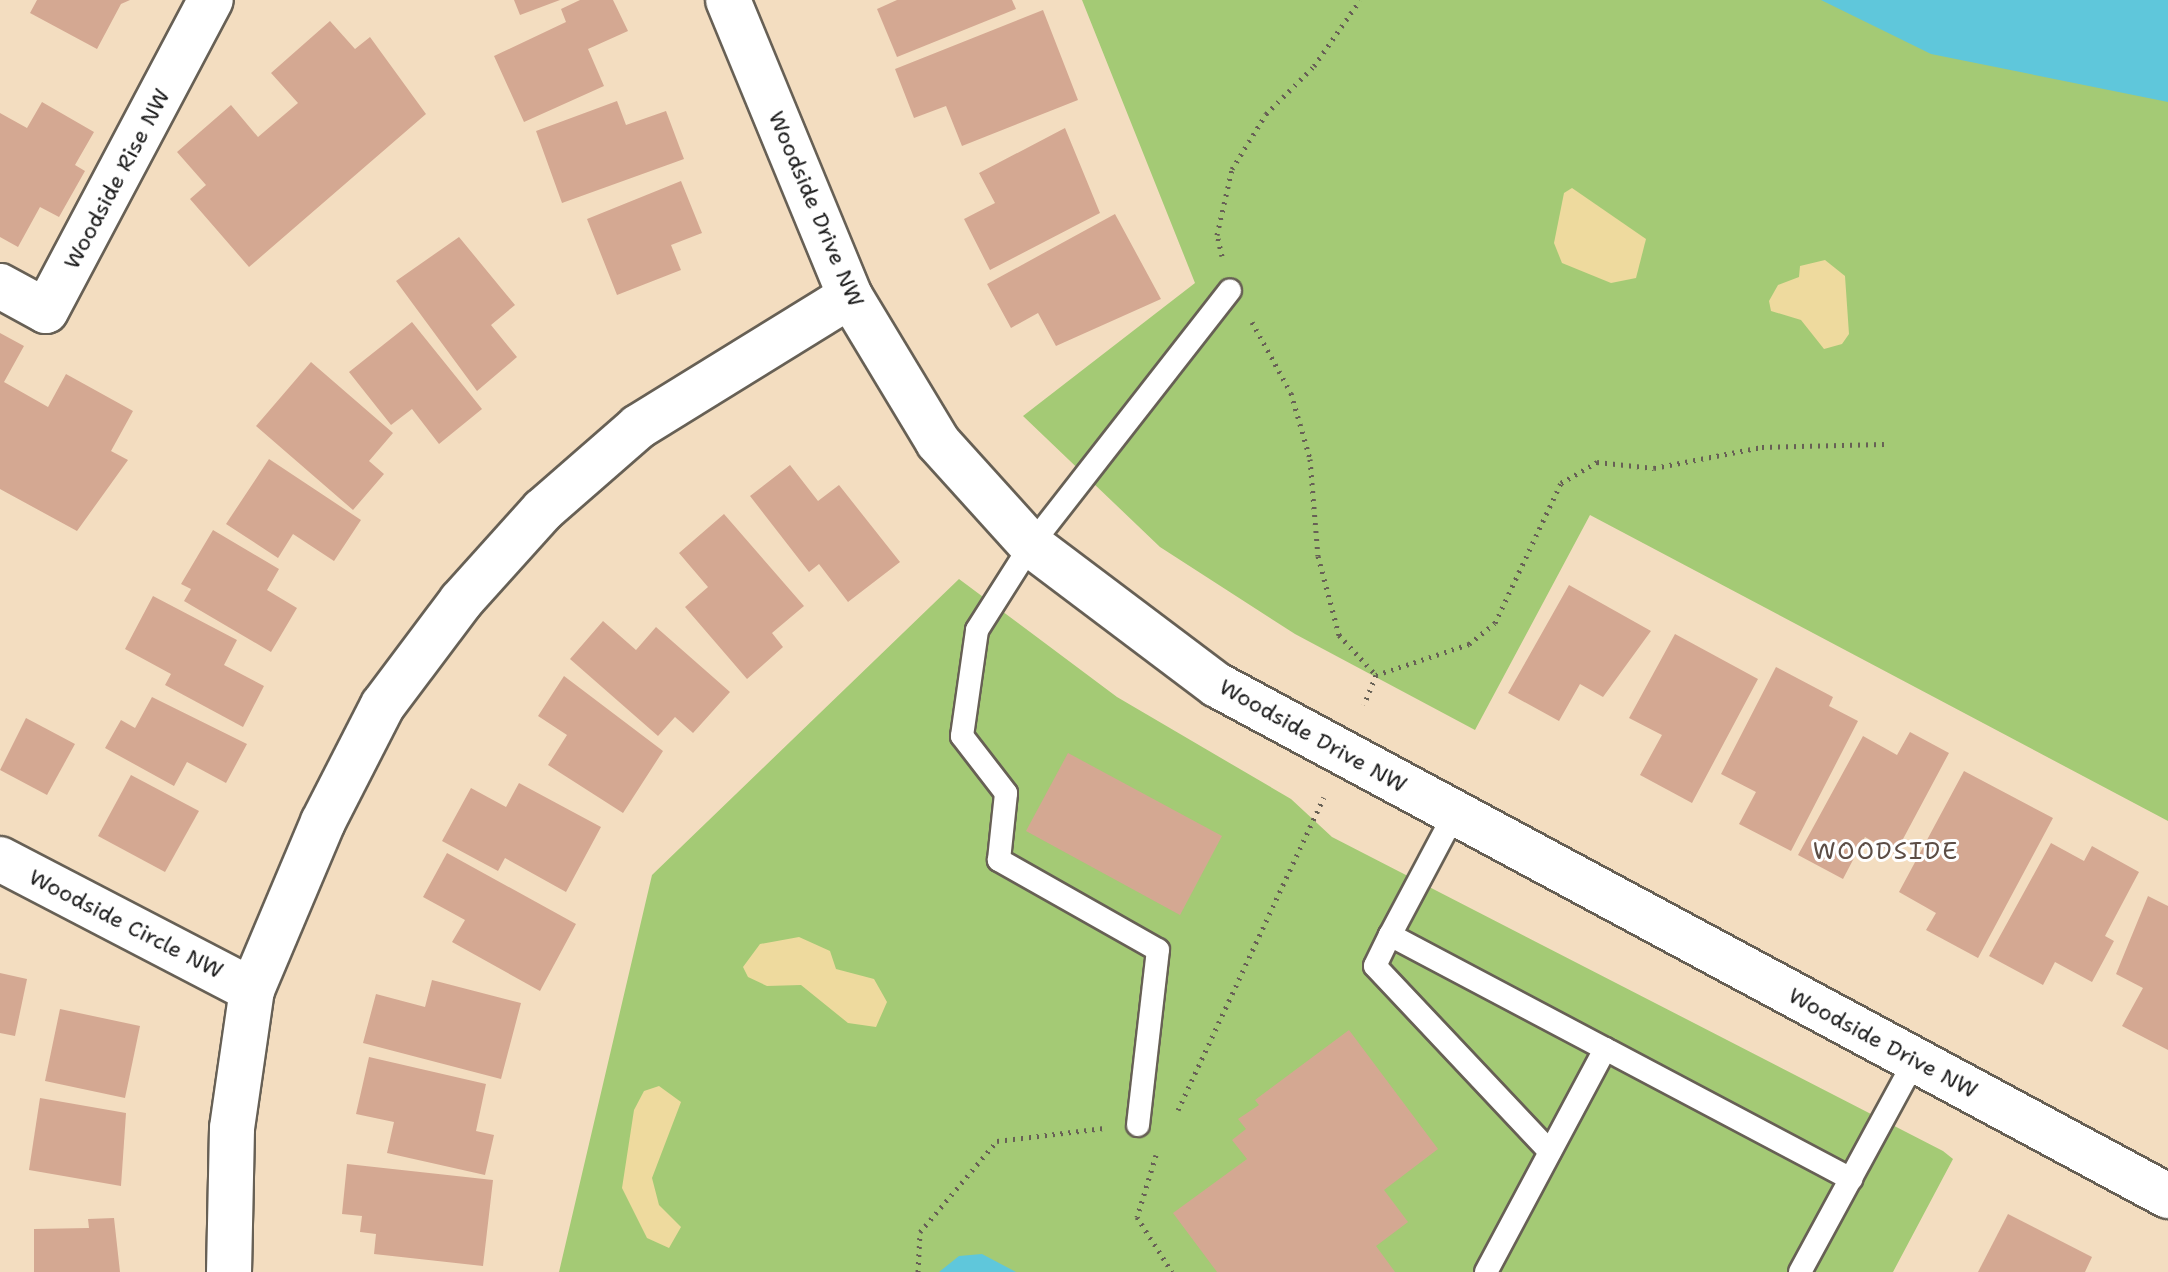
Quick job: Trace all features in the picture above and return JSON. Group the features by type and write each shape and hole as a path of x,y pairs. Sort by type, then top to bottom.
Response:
{"street":[{"name":"Woodside Rise NW","path":"0,286 46,311 211,0"},
{"name":"Woodside Drive NW","path":"728,0 850,296 938,442 1031,545 1217,685 2168,1196"},
{"path":"229,1272 232,1128 252,990 323,822 383,705 461,601 543,510 638,427 850,296"},
{"name":"Woodside Circle NW","path":"0,859 252,990"}],"lane":[{"path":"1138,1125 1158,950 999,860 1006,793 962,736 977,630 1031,545 1230,290"},
{"path":"1455,813 1375,966 1550,1152"},
{"path":"1390,935 1851,1179"},
{"path":"1486,1272 1605,1049"},
{"path":"1800,1272 1915,1060"}],"path":[{"path":"1360,0 1314,66 1266,114 1232,169 1217,235 1230,290 1291,393 1310,459 1318,556 1339,635 1376,675"},
{"path":"1364,705 1376,675 1469,644 1495,623 1561,483 1597,462 1654,468 1762,447 1884,444"},
{"path":"1172,1272 1137,1217 1172,1122 1325,796"},
{"path":"918,1272 920,1232 997,1141 1172,1122"}],"green space":[{"path":"1082,0 2168,0 2168,821 1590,515 1475,730 1295,634 1160,547 1023,416 1195,283"},
{"path":"959,579 1117,697 1291,799 1332,837 1943,1151 1953,1159 1893,1272 559,1272 652,875"}],"sand":[{"path":"1572,188 1646,239 1636,278 1611,283 1562,263 1554,243 1564,193"},
{"path":"1825,260 1845,276 1849,334 1842,344 1824,349 1801,320 1771,311 1769,301 1778,285 1799,277 1800,266"},
{"path":"799,937 830,951 836,969 874,979 887,1002 876,1027 848,1023 801,985 767,986 748,977 743,967 760,944"},
{"path":"659,1086 681,1102 652,1178 659,1205 681,1227 669,1248 647,1238 622,1188 634,1110 644,1091"}],"water":[{"path":"1821,0 2168,0 2168,102 1931,54"},
{"path":"982,1254 1016,1272 939,1272 959,1256"}],"building":[{"path":"37,0 130,0 121,4 97,49 30,13"},
{"path":"514,0 560,0 520,15"},
{"path":"580,0 613,0 628,31 588,49 604,86 524,122 494,56 566,22 561,9"},
{"path":"897,0 1012,0 1016,9 897,57 877,9"},
{"path":"1043,10 1078,100 962,146 946,106 914,118 895,69"},
{"path":"330,21 355,49 370,37 426,114 249,267 190,199 206,185 177,152 231,105 258,137 298,103 271,73"},
{"path":"617,101 626,125 666,111 684,159 562,203 536,131"},
{"path":"42,102 94,132 75,165 85,171 59,217 40,207 18,247 0,237 0,113 27,128"},
{"path":"1065,128 1100,213 990,270 964,219 995,203 979,173"},
{"path":"681,181 702,233 671,245 681,270 617,295 587,219"},
{"path":"1115,214 1161,299 1056,346 1038,313 1011,328 987,284"},
{"path":"459,237 515,305 491,325 517,357 477,391 396,281"},
{"path":"412,322 482,409 439,444 412,409 391,425 349,372"},
{"path":"0,333 24,346 4,382 48,407 66,374 133,411 111,451 128,460 77,531 0,489"},
{"path":"311,362 393,433 369,461 384,474 353,510 256,426"},
{"path":"269,459 361,520 334,561 293,534 278,558 226,524"},
{"path":"790,465 818,501 839,485 900,562 848,602 819,564 809,572 750,496"},
{"path":"724,514 804,606 772,633 783,647 747,679 685,607 708,587 679,553"},
{"path":"213,530 279,569 267,590 297,608 271,652 184,601 191,589 181,584"},
{"path":"1569,585 1651,631 1603,697 1580,684 1559,721 1508,693"},
{"path":"153,596 237,640 224,665 264,686 243,727 165,685 171,674 125,649"},
{"path":"603,621 636,650 656,627 730,692 693,733 675,717 658,736 570,659"},
{"path":"1675,634 1758,679 1692,803 1640,775 1662,735 1629,718"},
{"path":"1776,667 1833,697 1829,706 1858,721 1791,851 1739,824 1756,792 1721,774"},
{"path":"564,676 663,751 623,813 548,765 567,735 538,716"},
{"path":"152,697 247,744 226,783 187,762 174,786 105,748 121,720 135,728"},
{"path":"26,718 75,744 47,795 0,770"},
{"path":"1910,732 1949,753 1895,854 1865,837 1843,879 1798,855 1863,736 1897,755"},
{"path":"1068,753 1222,836 1180,915 1026,831"},
{"path":"1964,771 2053,818 1978,958 1926,930 1936,913 1899,892"},
{"path":"131,775 199,811 165,872 98,836"},
{"path":"519,783 601,827 566,892 505,858 498,871 442,841 471,788 506,807"},
{"path":"2051,843 2084,861 2092,846 2139,872 2105,936 2114,941 2092,982 2055,962 2043,985 1989,956"},
{"path":"447,853 576,924 540,991 452,942 465,920 423,897"},
{"path":"2148,896 2168,906 2168,1050 2122,1026 2143,988 2116,974"},
{"path":"0,973 27,979 15,1036 0,1033"},
{"path":"432,980 521,1003 501,1079 363,1043 376,994 425,1007"},
{"path":"60,1009 140,1026 125,1098 45,1081"},
{"path":"1349,1030 1438,1149 1384,1190 1408,1222 1376,1246 1395,1272 1217,1272 1173,1213 1247,1159 1232,1140 1246,1129 1238,1119 1259,1105 1255,1100"},
{"path":"369,1057 486,1084 476,1131 494,1135 485,1175 387,1153 394,1122 356,1114"},
{"path":"40,1098 126,1113 121,1186 29,1170"},
{"path":"347,1164 493,1180 483,1266 374,1254 376,1234 360,1232 362,1216 342,1214"},
{"path":"2008,1214 2092,1257 2085,1272 1978,1272"},
{"path":"114,1218 120,1272 34,1272 34,1229 89,1228 88,1219"}],"district":[{"name":"WOODSIDE","path":"1886,852"}]}
